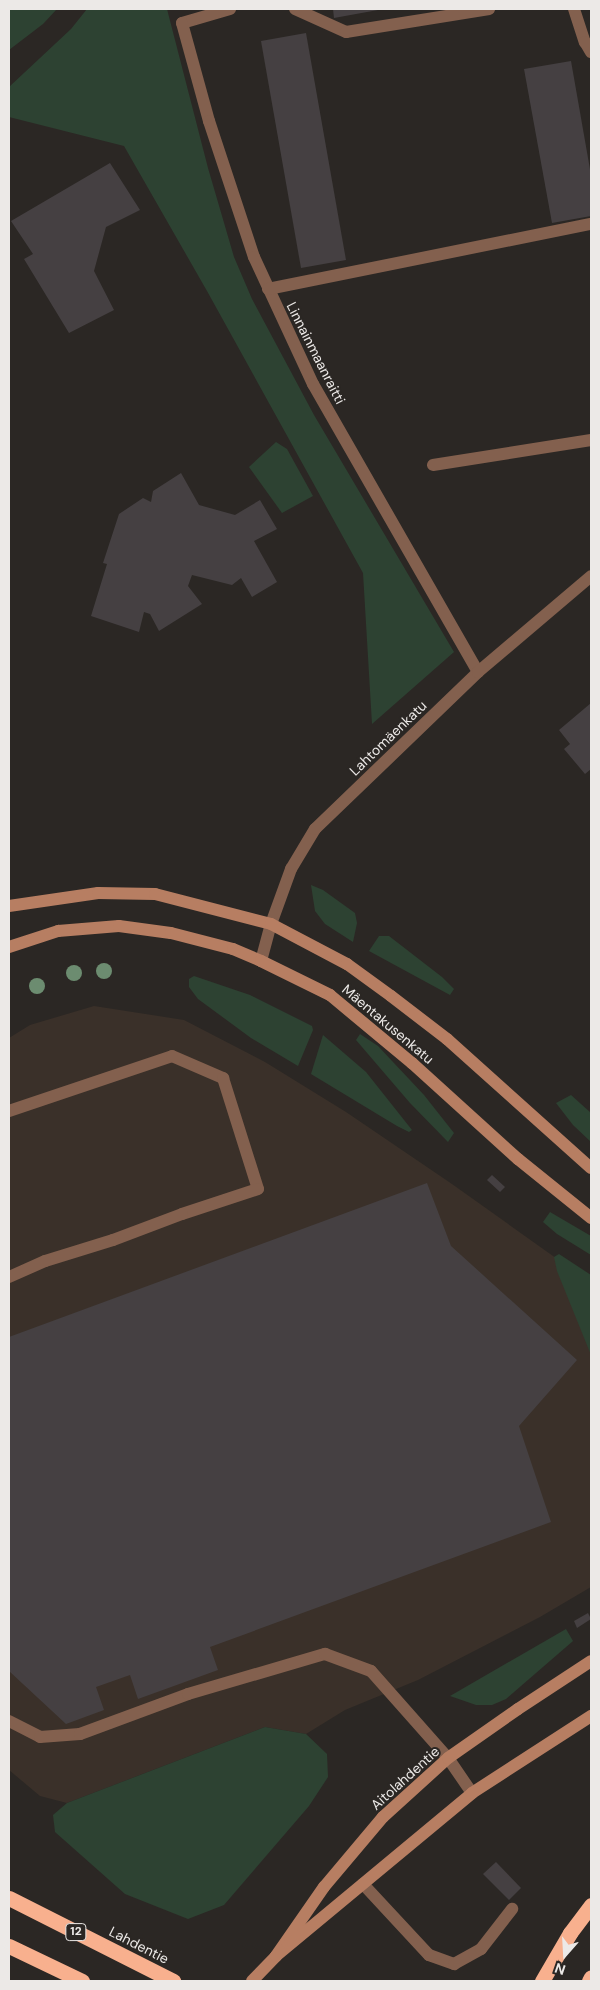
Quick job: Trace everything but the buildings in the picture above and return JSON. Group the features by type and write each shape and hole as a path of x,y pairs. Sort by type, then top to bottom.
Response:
{"highway":[{"name":"Lahdentie","path":"9,1898 173,1981"},
{"path":"542,1981 570,1933 591,1905"},
{"path":"9,1946 82,1981"},
{"path":"588,1981 591,1977"}],"main road":[{"name":"Mäentakusenkatu","path":"9,906 98,893 155,894 271,924 347,964 391,996 447,1039 591,1168"},
{"name":"Mäentakusenkatu","path":"9,947 58,931 119,926 172,933 234,950 261,961 330,995 412,1063 518,1159 591,1218"},
{"name":"Aitolahdentie","path":"276,1956 324,1887 383,1817 448,1758 591,1661"},
{"name":"Aitolahdentie","path":"252,1981 276,1956 472,1793 591,1716"}],"street":[{"name":"Linnainmaanraitti","path":"230,9 182,22 209,121 254,257 313,384 478,672"},
{"path":"295,9 346,32 489,9"},
{"path":"574,9 585,42 591,52"},
{"path":"268,289 591,224"},
{"path":"433,465 591,440"},
{"name":"Lahtomäenkatu","path":"261,961 271,924 291,869 315,829 478,672 591,576"},
{"path":"9,1111 172,1056 223,1078 258,1189 182,1214 113,1240 45,1261 9,1277"},
{"path":"9,1721 40,1737 80,1734 188,1694 325,1654 371,1671 448,1758 472,1793"},
{"path":"363,1884 429,1955 454,1964 481,1949 512,1909"}],"shaded area":[{"path":"94,1006 184,1020 265,1062 346,1112 452,1184 591,1283 591,1587 540,1617 418,1680 345,1710 306,1734 265,1727 67,1803 40,1796 9,1770 9,1038 30,1025"}],"green space":[{"path":"9,9 57,9 43,24 9,50"},
{"path":"87,9 167,9 208,168 234,257 252,299 314,415 454,652 372,724 363,573 207,291 124,146 9,117 9,87 71,29"},
{"path":"276,442 287,449 313,496 282,513 249,467"},
{"path":"311,885 323,890 355,913 357,923 353,942 325,924 315,911"},
{"path":"379,936 389,936 442,977 454,989 450,995 369,951"},
{"path":"194,976 250,995 312,1026 313,1030 298,1066 251,1038 198,999 189,987 189,979"},
{"path":"360,1034 378,1046 424,1095 454,1133 448,1142 410,1103 356,1040"},
{"path":"323,1035 366,1072 412,1130 409,1132 397,1126 311,1074"},
{"path":"571,1095 591,1113 591,1142 573,1125 556,1103"},
{"path":"550,1212 591,1236 591,1255 557,1234 543,1222"},
{"path":"559,1254 591,1275 591,1355 557,1271 554,1257"},
{"path":"566,1629 573,1641 506,1699 492,1705 476,1705 450,1696"},
{"path":"265,1727 306,1734 327,1754 328,1777 309,1806 224,1905 188,1919 125,1894 55,1832 53,1815 67,1803"}]}
